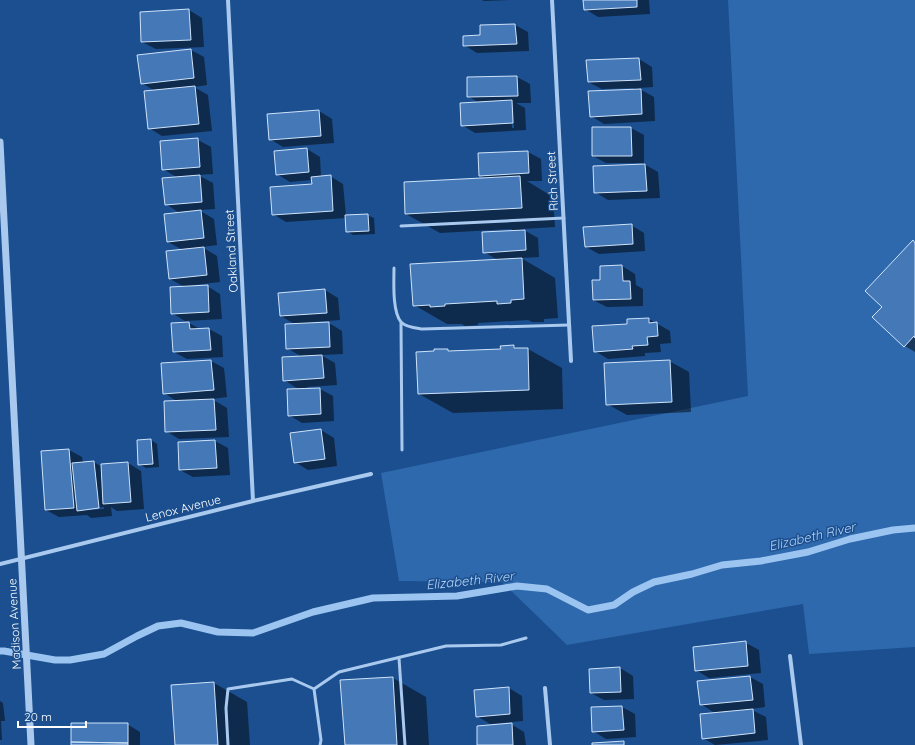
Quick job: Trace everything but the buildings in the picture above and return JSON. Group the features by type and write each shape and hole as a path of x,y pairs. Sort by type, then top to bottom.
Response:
{"street":[{"name":"Oakland Street","path":"228,0 253,501"},
{"name":"Rich Street","path":"552,0 571,361"},
{"name":"Madison Avenue","path":"0,142 31,745"},
{"name":"Lenox Avenue","path":"0,564 253,501 371,474"},
{"path":"790,656 801,745"},
{"path":"545,688 550,745"}],"lane":[{"path":"401,226 564,218"},
{"path":"394,268 396,312 401,322 402,450"},
{"path":"401,322 411,328 422,329 569,325"},
{"path":"314,689 339,672 446,646 501,645 526,638"},
{"path":"399,658 405,745"},
{"path":"228,745 226,708 228,689 292,679 314,689"},
{"path":"314,689 321,740 320,745"}],"shaded area":[{"path":"728,0 915,0 915,647 809,654 803,604 567,645 502,582 399,581 381,473 748,396"}],"waterway":[{"name":"Elizabeth River","path":"0,651 55,660 70,660 104,654 158,626 181,623 218,632 253,633 313,612 373,598 457,596 517,586 547,589 588,610 614,605 633,592 654,582 692,574 722,565 761,561 808,552 850,539 893,530 915,528"}]}
